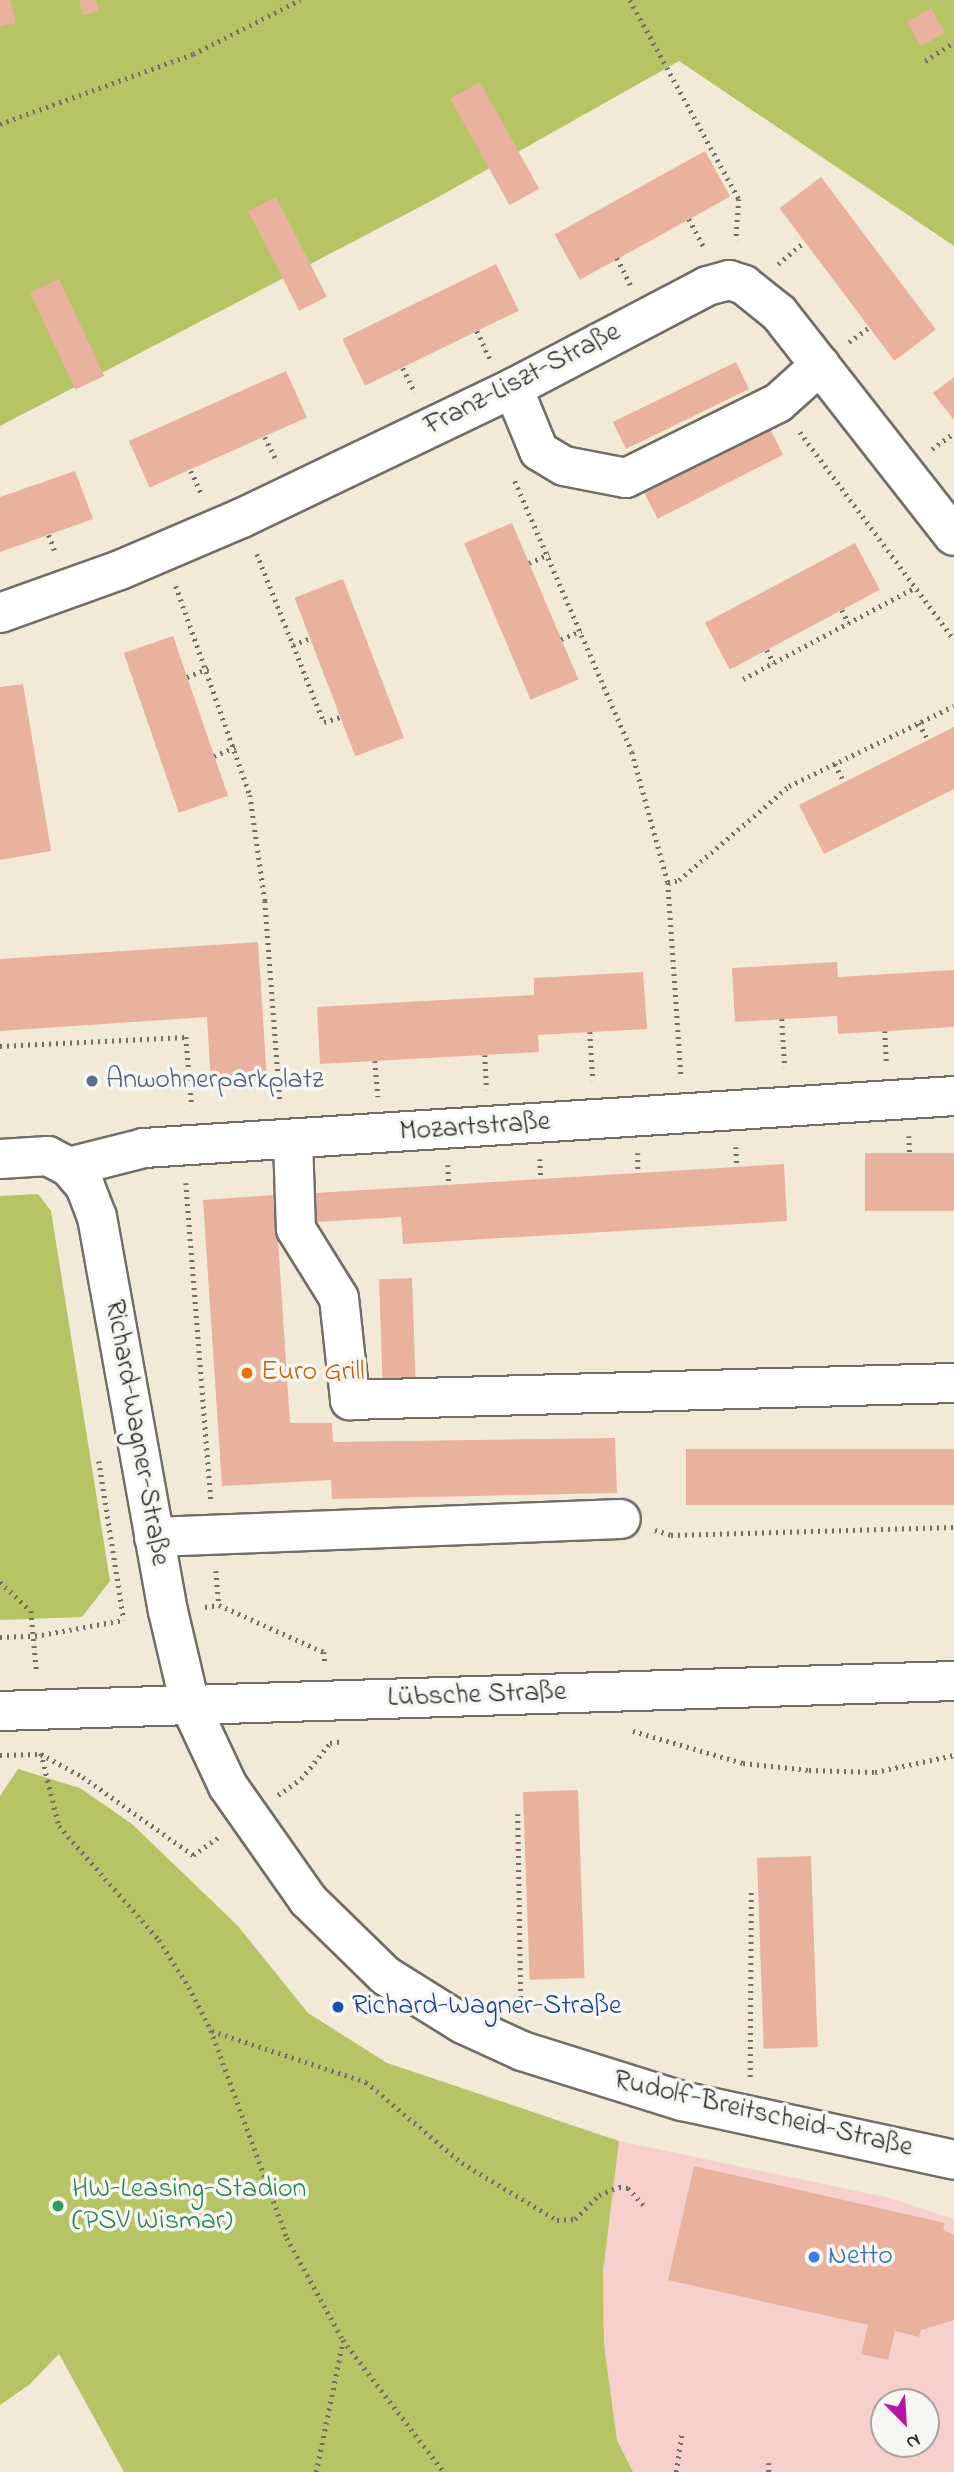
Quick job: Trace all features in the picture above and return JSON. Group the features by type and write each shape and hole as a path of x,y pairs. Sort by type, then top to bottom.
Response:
{"street":[{"name":"Franz-Liszt-Straße","path":"0,613 164,552 242,518 502,375 707,286 729,280 744,285 830,357 954,536"},
{"path":"502,375 539,451 564,466 626,478 778,403 830,357"},
{"name":"Mozartstraße","path":"69,1167 144,1148 188,1128 293,1140 954,1096"},
{"path":"293,1140 296,1229 339,1298 350,1400 954,1383"},
{"path":"0,1159 48,1156 69,1167"},
{"name":"Richard-Wagner-Straße","path":"69,1167 85,1186 97,1217 154,1537 190,1705"},
{"path":"154,1537 621,1519"},
{"name":"Lübsche Straße","path":"0,1711 954,1681"},
{"name":"Rudolf-Breitscheid-Straße","path":"190,1705 228,1786 309,1900 386,1976 463,2024 522,2050 682,2101 954,2160"}],"path":[{"path":"0,124 193,54 300,0"},
{"path":"630,0 739,199 736,242"},
{"path":"925,61 954,42"},
{"path":"689,219 708,254"},
{"path":"774,268 804,242"},
{"path":"617,258 634,290"},
{"path":"830,357 868,328"},
{"path":"477,331 502,375"},
{"path":"403,368 417,398"},
{"path":"778,403 954,639"},
{"path":"926,454 954,433"},
{"path":"265,437 279,466"},
{"path":"191,471 205,501"},
{"path":"514,479 549,554 632,752 668,883 681,1082"},
{"path":"242,518 324,722 340,717"},
{"path":"49,535 59,561"},
{"path":"164,552 209,668 250,795 265,901 280,1104"},
{"path":"529,563 549,554"},
{"path":"743,679 916,587"},
{"path":"842,610 849,623"},
{"path":"561,639 581,631"},
{"path":"293,645 310,638"},
{"path":"767,650 774,663"},
{"path":"187,677 209,668"},
{"path":"668,883 679,880 789,786 954,706"},
{"path":"919,723 928,740"},
{"path":"214,756 235,747"},
{"path":"835,764 844,782"},
{"path":"782,1019 786,1073"},
{"path":"885,1031 887,1068"},
{"path":"590,1032 593,1086"},
{"path":"0,1046 186,1037 188,1128 219,1605"},
{"path":"485,1055 488,1105"},
{"path":"375,1061 379,1112"},
{"path":"98,1454 124,1620"},
{"path":"621,1519 671,1535 954,1527"},
{"path":"0,1582 31,1611 35,1636 41,1754 59,1826 159,1940 211,2031 287,2238 343,2340 444,2472"},
{"path":"0,1637 35,1636"},
{"path":"619,1729 743,1763 809,1770 875,1772 954,1755"},
{"path":"330,1743 356,1739"},
{"path":"0,1755 41,1754"},
{"path":"518,1814 522,2050"},
{"path":"750,2117 751,1888"},
{"path":"211,2031 366,2081 462,2164 557,2220 575,2219 599,2195 618,2187 628,2188 644,2205"},
{"path":"316,2472 343,2340"},
{"path":"676,2472 682,2432"},
{"path":"769,2463 769,2472"}],"shaded area":[{"path":"619,2141 890,2198 954,2219 954,2472 633,2472 617,2440 604,2345 603,2272"}],"green space":[{"path":"0,0 954,0 954,246 679,61 433,200 0,426"},
{"path":"38,1194 51,1211 110,1581 82,1617 0,1620 0,1196"},
{"path":"18,1769 80,1788 132,1824 237,1925 308,2013 387,2063 619,2141 603,2272 604,2345 617,2440 633,2472 124,2472 59,2354 29,2385 0,2405 0,1796"}],"building":[{"path":"0,0 10,0 16,23 0,27"},
{"path":"79,0 96,0 99,11 83,15"},
{"path":"931,8 945,32 921,46 907,22"},
{"path":"480,82 539,189 509,205 450,98"},
{"path":"705,151 730,196 580,280 555,234"},
{"path":"821,177 936,330 894,361 779,208"},
{"path":"276,197 327,297 299,311 248,211"},
{"path":"496,264 519,311 365,386 342,339"},
{"path":"59,279 104,376 75,389 30,293"},
{"path":"736,362 749,389 626,449 613,422"},
{"path":"286,371 307,418 150,488 129,441"},
{"path":"954,377 954,420 933,393"},
{"path":"770,429 783,455 658,519 644,493"},
{"path":"75,471 93,519 0,552 0,497"},
{"path":"512,523 578,679 531,700 464,543"},
{"path":"855,543 880,590 730,670 705,623"},
{"path":"343,579 404,738 355,756 294,598"},
{"path":"173,636 228,796 179,813 124,653"},
{"path":"23,684 51,851 0,860 0,687"},
{"path":"954,727 954,789 824,854 799,805"},
{"path":"258,942 267,1080 211,1083 207,1017 0,1031 0,959"},
{"path":"837,962 838,977 954,970 954,1027 838,1034 837,1016 735,1022 732,968"},
{"path":"643,972 647,1029 538,1035 539,1052 320,1064 317,1007 534,995 534,978"},
{"path":"865,1153 954,1153 954,1211 865,1211"},
{"path":"784,1164 787,1221 403,1244 401,1217 316,1222 315,1193"},
{"path":"275,1195 290,1423 332,1423 333,1442 615,1438 617,1493 332,1499 331,1480 222,1486 203,1200"},
{"path":"412,1278 416,1381 383,1382 379,1279"},
{"path":"686,1449 954,1449 954,1505 686,1505"},
{"path":"578,1790 585,1978 530,1980 523,1792"},
{"path":"811,1856 818,2047 764,2049 757,1858"},
{"name":"Netto","path":"694,2166 945,2223 943,2230 954,2235 954,2320 921,2330 919,2337 895,2331 888,2360 861,2354 868,2325 668,2280"}],"place":[{"name":"Anwohnerparkplatz","path":"92,1081"},
{"name":"Euro Grill","path":"247,1373"},
{"name":"Richard-Wagner-Straße","path":"338,2007"},
{"name":"HW-Leasing-Stadion (PSV Wismar)","path":"58,2206"},
{"name":"Netto","path":"814,2257"}]}
